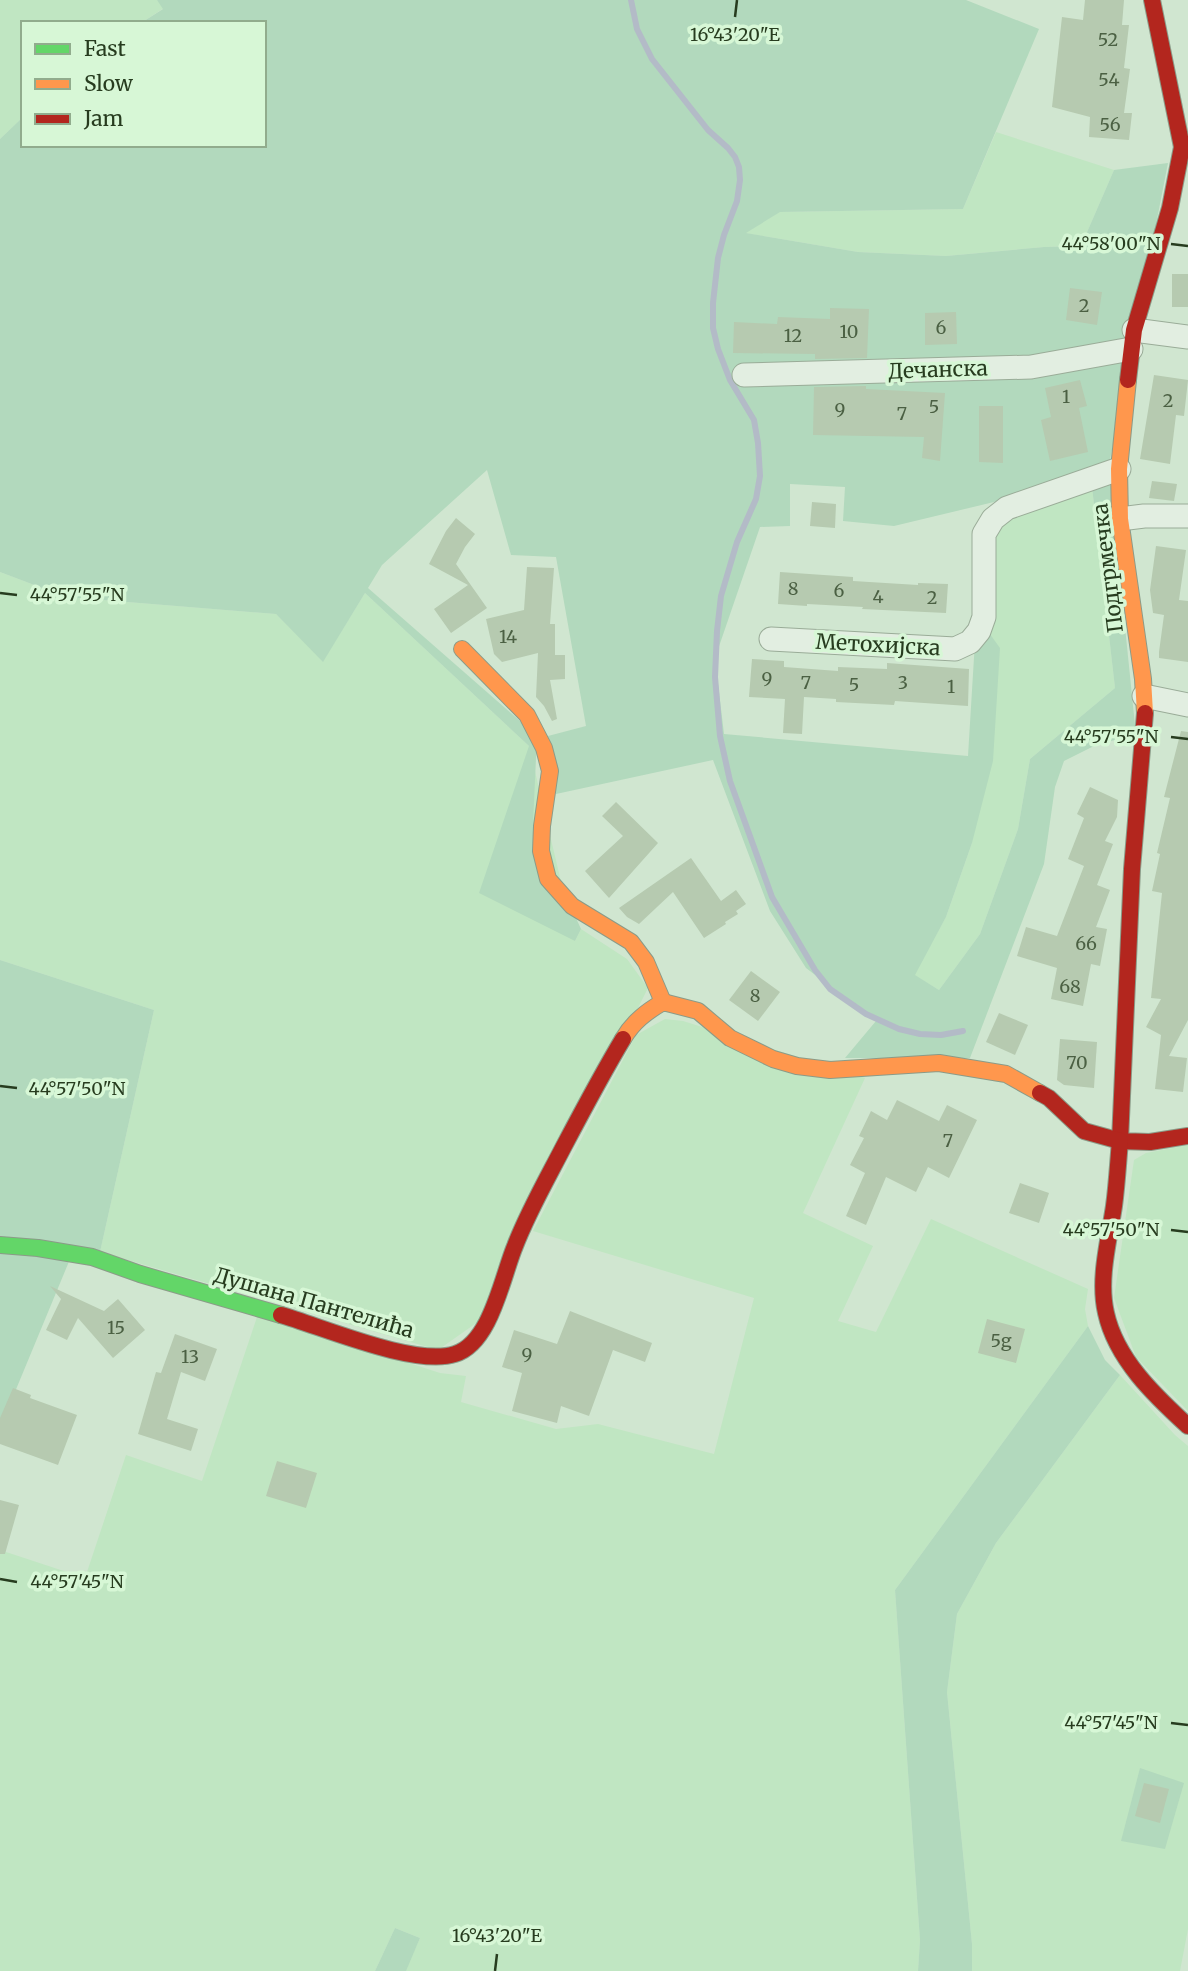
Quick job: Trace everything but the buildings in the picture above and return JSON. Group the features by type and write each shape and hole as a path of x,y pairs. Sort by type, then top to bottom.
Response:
{"street":[{"name":"Подгрмечка","path":"1120,1141 1132,869 1144,696 1120,519 1119,469 1133,340 1185,147 1152,0"},
{"name":"Дечанска","path":"744,375 1031,367 1133,340 1188,337"},
{"name":"Метохијска","path":"771,639 955,649 970,642 979,631 984,617 984,534 993,519 1007,508 1119,469"},
{"path":"1120,519 1188,516"},
{"path":"462,649 527,715 544,748 550,771 541,850 548,879 572,906 631,942 646,962 663,1002 698,1011 730,1038 773,1059 797,1066 830,1070 939,1063 1006,1074 1049,1098 1084,1131 1120,1141 1150,1142 1188,1136"},
{"path":"1144,696 1188,705"},
{"name":"Душана Пантелића","path":"0,1245 92,1257 380,1347 437,1357 457,1354 474,1343 486,1326 515,1245 537,1197 629,1027 647,1011 663,1002"},
{"path":"1120,1141 1105,1288 1106,1314 1115,1338 1137,1372 1168,1408 1188,1426"}],"green space":[{"path":"0,0 157,0 164,8 144,21 21,21 21,119 0,139"},
{"path":"157,0 966,0 1039,29 963,209 780,212 746,233 858,252 946,256 1081,246 1114,170 1168,163 1109,465 994,502 894,526 843,521 845,487 790,484 790,526 760,527 715,658 724,734 968,756 975,641 987,630 1000,648 993,761 972,843 946,917 915,975 939,990 980,934 1018,829 1030,759 1115,688 1092,487 1110,479 1136,735 1098,744 1064,761 1055,787 1044,864 970,1058 845,1058 876,1021 806,968 770,911 713,760 556,794 548,736 586,726 556,557 511,555 487,470 382,565 368,588 537,736 533,824 581,929 575,941 479,893 529,746 365,593 323,662 276,614 66,597 0,572 0,139 21,119 21,147 266,147 266,21 144,21 163,9"},
{"path":"996,132 1114,170 1081,246 946,256 858,252 745,233 779,212 963,209"},
{"path":"1092,487 1115,688 1030,759 1018,829 980,934 939,990 914,975 946,917 972,843 987,630 989,535 1005,514"},
{"path":"0,572 66,597 276,614 323,661 365,593 529,746 575,941 581,929 627,959 648,988 482,1319 438,1350 100,1252 154,1010 0,960"},
{"path":"0,960 154,1010 100,1252 75,1247 0,1428"},
{"path":"665,1019 683,1021 865,1078 803,1213 873,1246 838,1321 876,1332 931,1219 1088,1289 1085,1309 1088,1326 895,1590 920,1940 918,1971 405,1971 420,1938 395,1928 375,1971 0,1971 0,1550 85,1578 126,1455 202,1481 258,1314 440,1373 466,1376 461,1402 556,1429 598,1424 714,1454 754,1298 533,1231 636,1035"},
{"path":"1188,1145 1188,1411 1136,1357 1114,1298 1134,1160 1146,1153"},
{"path":"1088,1326 1105,1360 1120,1375 996,1543 957,1614 947,1692 972,1944 972,1971 918,1971 920,1940 895,1590"},
{"path":"1120,1375 1188,1446 1188,1929 1180,1971 972,1971 972,1944 947,1692 957,1614 996,1543"},
{"path":"1140,1768 1184,1783 1165,1849 1121,1841"},
{"path":"395,1928 420,1938 406,1971 375,1971"}],"waterway":[{"path":"631,0 637,29 652,59 708,130 728,148 739,167 737,201 718,258 713,328 730,380 754,420 760,476 756,499 737,542 721,596 717,631 715,677 720,736 730,781 772,897 815,970 830,989 866,1014 899,1029 941,1035 963,1031"}],"traffic: fast":[{"path":"0,1245 92,1257 140,1274 281,1315"}],"traffic: slow":[{"path":"1128,380 1119,469 1120,519 1143,679 1145,713"},
{"path":"462,649 527,715 544,748 550,771 541,851 548,879 572,906 631,942 646,962 663,1002"},
{"path":"623,1039 640,1018 663,1002 698,1011 730,1038 773,1059 797,1066 830,1070 939,1063 1006,1074 1040,1093"}],"traffic: jam":[{"path":"1128,380 1134,330 1170,208 1182,147 1152,0"},
{"path":"1145,713 1132,869 1120,1141 1150,1142 1188,1136"},
{"path":"281,1315 393,1351 438,1357 455,1354 467,1347 478,1337 494,1308 515,1246 532,1208 623,1039"},
{"path":"1040,1093 1084,1131 1120,1141 1104,1273 1106,1313 1118,1346 1138,1376 1188,1426"}]}
